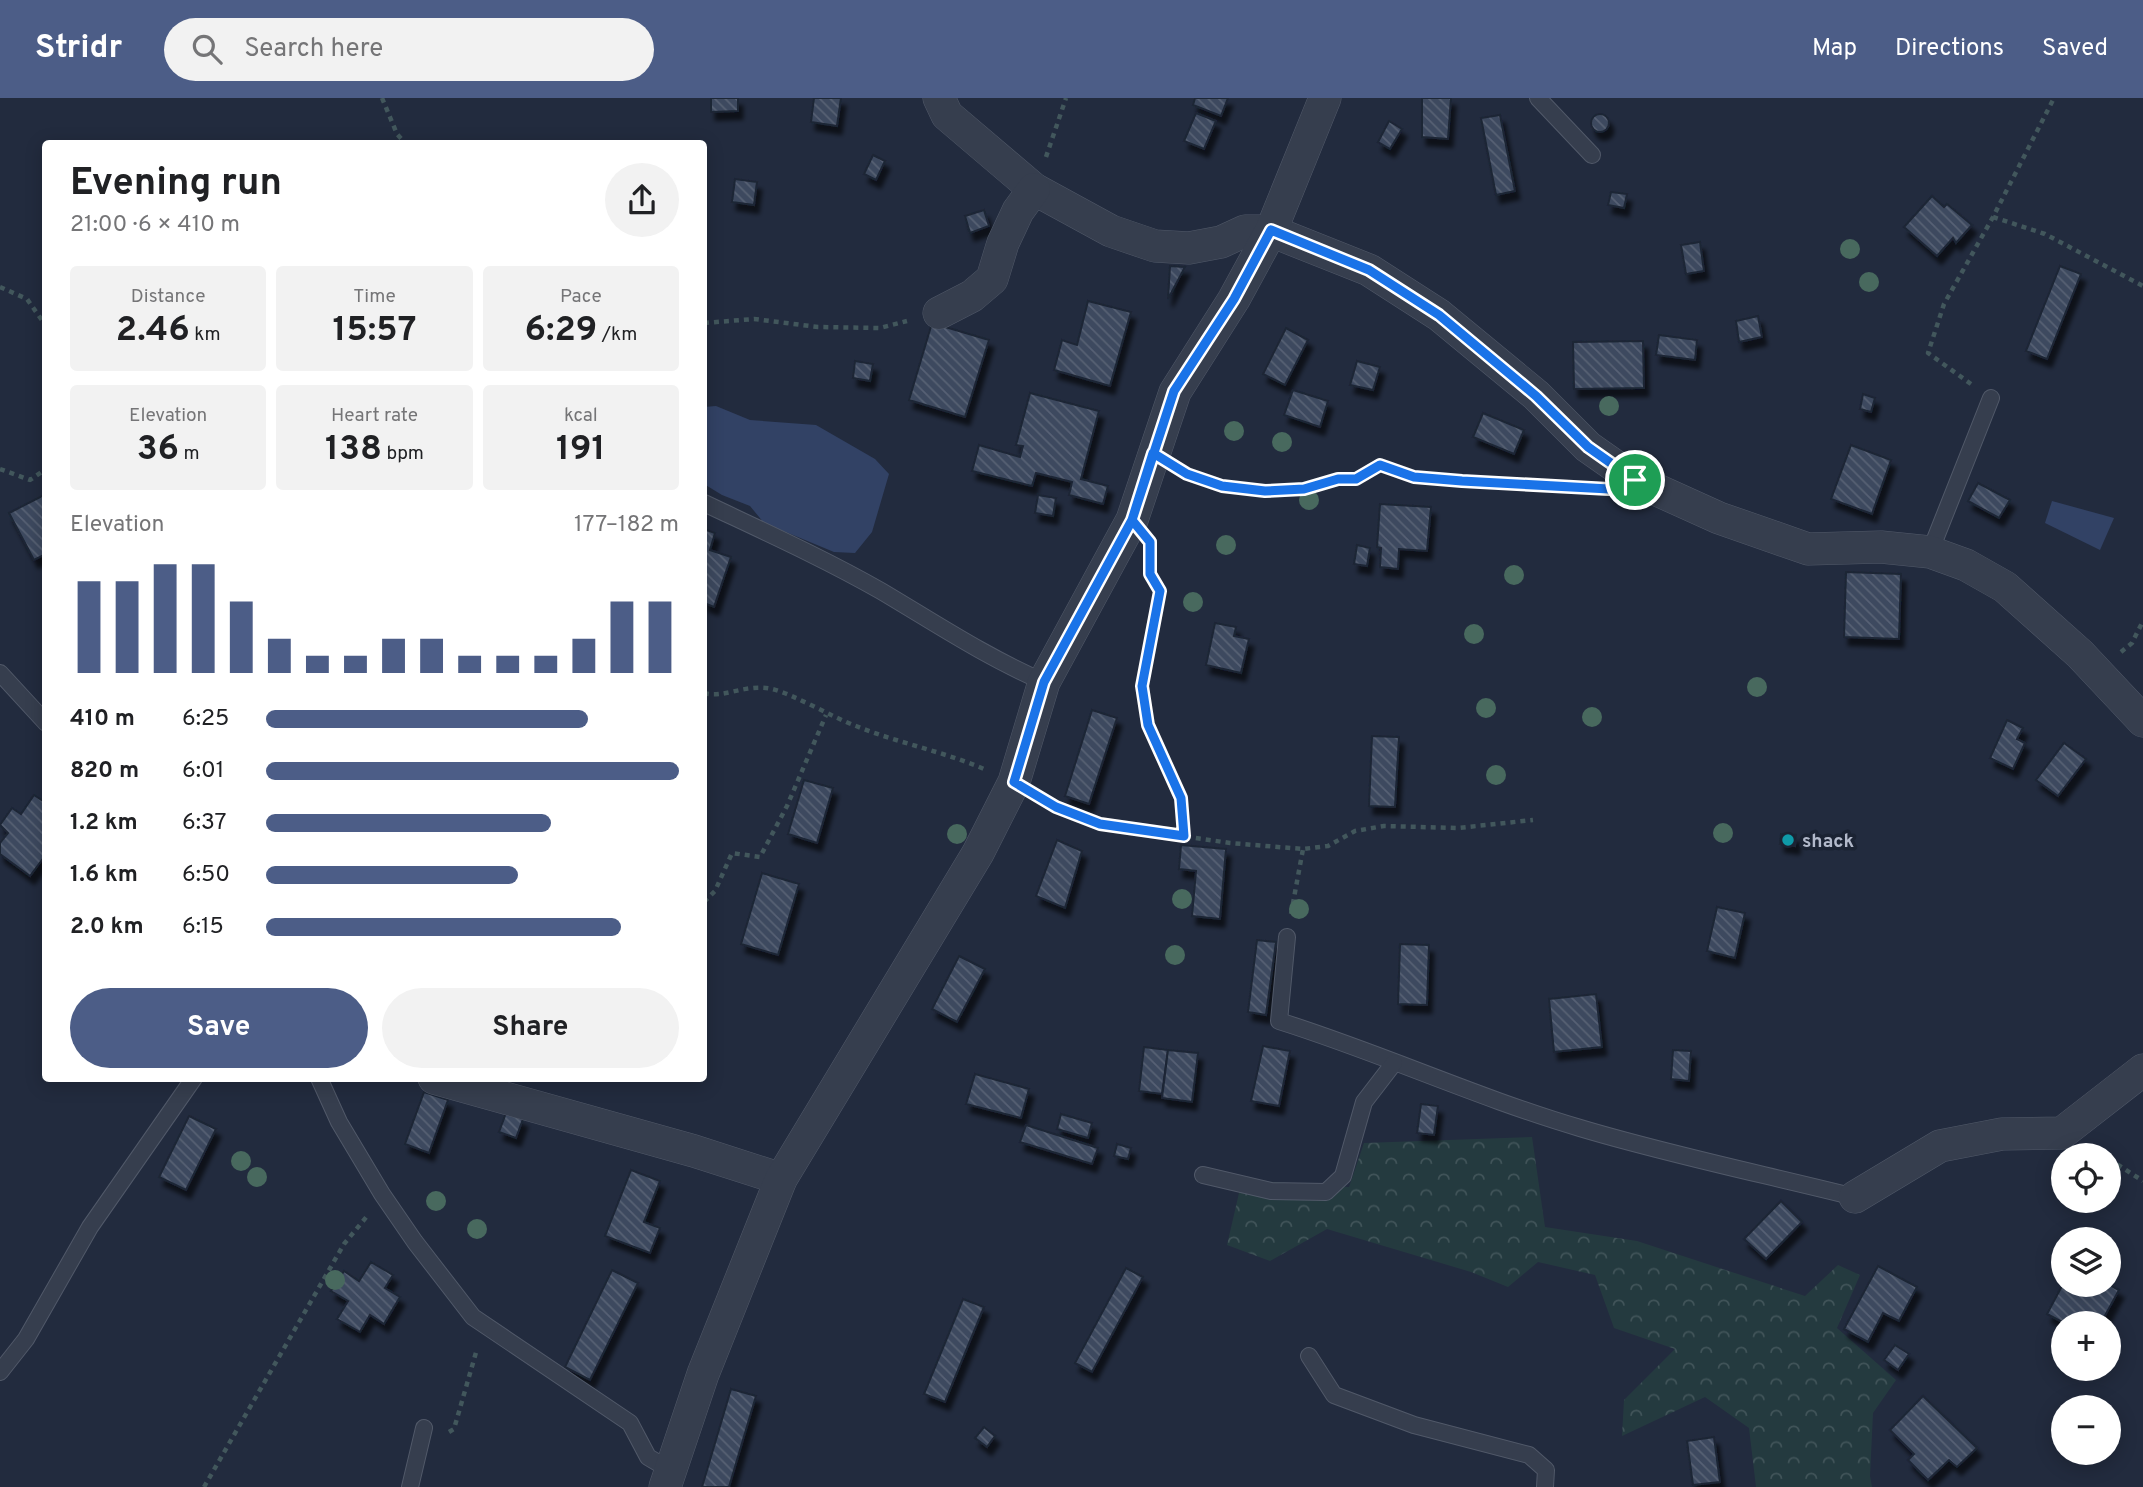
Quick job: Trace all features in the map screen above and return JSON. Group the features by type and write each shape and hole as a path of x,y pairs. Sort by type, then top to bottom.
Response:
{"street":[{"path":"939,98 947,115 1034,189 1111,231 1155,246 1189,248 1221,242 1245,232 1271,230 1369,270 1439,315 1536,396 1588,447 1635,480 1719,518 1808,549 1881,547 1930,552 1966,565 2005,587 2080,654 2143,721"},
{"path":"667,1478 703,1374 781,1179 978,853 1014,782 1044,682 1132,520 1174,391 1234,299 1271,230 1325,98"},
{"path":"939,313 972,296 992,279 1003,243 1018,211 1034,189"},
{"path":"1855,1197 1940,1146 2002,1134 2062,1133 2143,1070"},
{"path":"448,1082 682,1147 781,1179"}],"lane":[{"path":"1538,98 1592,155"},
{"path":"1930,552 1991,398"},
{"path":"707,504 799,548 880,591 991,657 1044,682"},
{"path":"0,673 42,719"},
{"path":"1287,937 1279,1021 1581,1128 1855,1197"},
{"path":"1203,1175 1271,1191 1326,1192 1343,1176 1364,1102 1394,1063"},
{"path":"0,1372 26,1339 90,1227 191,1082"},
{"path":"321,1082 339,1122 383,1194 473,1317 630,1423 648,1457 667,1478"},
{"path":"1309,1356 1334,1395 1414,1425 1529,1455 1546,1470 1545,1487"},
{"path":"410,1487 424,1428"}],"path":[{"path":"382,98 397,134 402,140"},
{"path":"1034,189 1066,98"},
{"path":"1991,398 1927,354 1944,304 1993,218 2025,149 2054,98"},
{"path":"1993,218 2045,234 2143,286"},
{"path":"0,287 27,299 42,320"},
{"path":"707,323 754,318 818,327 880,328 939,313"},
{"path":"1153,453 1187,474 1222,486 1265,491 1304,489 1338,479 1356,479 1380,465 1414,477 1462,481 1609,489 1635,480"},
{"path":"0,469 30,480 42,472"},
{"path":"1132,520 1150,542 1150,574 1160,591 1142,686 1148,725 1181,798 1184,836"},
{"path":"707,694 715,697 739,688 772,689 826,715 876,734 952,755 1014,782 1056,807 1100,824 1303,849 1328,846 1355,831 1384,826 1458,828 1533,820"},
{"path":"707,899 715,891 732,853 760,857 787,806 826,715"},
{"path":"1287,937 1303,849"},
{"path":"2121,1167 2143,1181"},
{"path":"204,1487 344,1244 383,1194"},
{"path":"419,1453 454,1429 484,1324"}],"green space":[{"path":"1532,1137 1545,1227 1637,1241 1805,1296 1838,1265 1860,1275 1837,1328 1896,1380 1873,1413 1870,1476 1872,1487 1756,1487 1749,1428 1705,1397 1622,1436 1624,1400 1675,1349 1614,1328 1595,1275 1538,1262 1508,1287 1471,1272 1327,1229 1270,1261 1227,1245 1242,1180 1349,1187 1364,1143"}],"water":[{"path":"716,406 750,420 816,425 875,459 889,474 872,532 855,553 834,552 764,523 750,506 707,486 707,407"},
{"path":"2052,501 2114,518 2100,550 2045,523"}],"building":[{"path":"711,98 738,98 738,111 711,112"},
{"path":"814,98 841,98 837,126 811,122"},
{"path":"1195,98 1228,98 1221,116 1193,105"},
{"path":"1422,98 1451,98 1448,139 1422,137"},
{"path":"1196,113 1216,121 1204,149 1184,141"},
{"path":"1600,114 1606,117 1609,123 1606,129 1600,132 1594,129 1591,123 1594,117"},
{"path":"1500,115 1515,191 1496,195 1481,118"},
{"path":"1389,121 1402,129 1390,149 1378,142"},
{"path":"873,155 885,161 876,180 864,174"},
{"path":"735,179 757,182 754,205 732,202"},
{"path":"1611,192 1627,194 1624,208 1608,205"},
{"path":"1932,196 1944,207 1947,204 1972,225 1956,243 1953,238 1937,256 1904,227"},
{"path":"984,210 989,226 970,233 965,216"},
{"path":"1700,242 1704,271 1686,274 1681,245"},
{"path":"1170,266 1185,267 1168,299"},
{"path":"2060,266 2081,274 2047,359 2026,351"},
{"path":"1088,301 1131,312 1110,386 1054,370 1062,340 1077,345"},
{"path":"1758,316 1762,337 1739,342 1736,321"},
{"path":"932,323 989,340 965,417 909,400"},
{"path":"1286,328 1308,340 1285,385 1263,374"},
{"path":"1659,335 1697,340 1695,360 1656,355"},
{"path":"1643,341 1644,388 1574,389 1573,342"},
{"path":"855,361 873,364 870,381 853,378"},
{"path":"1357,361 1380,367 1373,390 1350,385"},
{"path":"1293,390 1328,401 1320,427 1284,415"},
{"path":"1030,393 1099,411 1081,479 1108,486 1103,504 1069,495 1072,482 1036,473 1032,486 972,471 979,445 1020,457 1023,446 1016,445"},
{"path":"1863,394 1875,398 1871,412 1860,409"},
{"path":"1483,413 1524,430 1514,454 1473,437"},
{"path":"1851,445 1891,460 1872,514 1831,499"},
{"path":"1978,483 2010,500 1999,518 1968,501"},
{"path":"1038,495 1056,498 1053,516 1035,513"},
{"path":"42,496 42,556 34,560 9,513"},
{"path":"1380,504 1431,507 1427,551 1399,549 1398,569 1380,567 1381,548 1377,547"},
{"path":"707,530 715,533 710,550 731,557 714,607 707,604"},
{"path":"1357,545 1370,548 1367,566 1354,564"},
{"path":"1846,572 1901,574 1899,639 1844,637"},
{"path":"1215,623 1236,627 1234,636 1249,639 1241,673 1206,665"},
{"path":"1092,710 1117,718 1089,804 1065,796"},
{"path":"2007,720 2023,728 2017,739 2025,743 2013,769 1990,758"},
{"path":"1372,736 1399,737 1395,807 1369,806"},
{"path":"2064,743 2086,759 2058,796 2036,780"},
{"path":"804,780 833,788 817,843 788,834"},
{"path":"34,795 42,800 42,860 30,876 0,854 0,843 8,833 0,825 12,808 21,814"},
{"name":"shack","path":"1781,834 1796,835 1795,846 1780,844"},
{"path":"1057,840 1082,851 1065,908 1036,896"},
{"path":"1181,845 1226,849 1220,919 1192,916 1196,871 1179,869"},
{"path":"762,873 799,884 778,955 741,944"},
{"path":"1717,907 1745,913 1735,958 1707,951"},
{"path":"1257,940 1276,942 1266,1015 1248,1012"},
{"path":"1400,944 1429,945 1427,1005 1398,1004"},
{"path":"959,956 985,969 957,1022 932,1009"},
{"path":"1596,994 1602,1047 1554,1052 1549,999"},
{"path":"1263,1046 1290,1051 1279,1106 1251,1101"},
{"path":"1144,1047 1168,1050 1162,1094 1139,1091"},
{"path":"1168,1050 1198,1053 1192,1102 1162,1098"},
{"path":"1673,1050 1691,1051 1689,1081 1671,1079"},
{"path":"975,1074 1029,1089 1021,1118 966,1104"},
{"path":"424,1092 448,1100 429,1153 405,1144"},
{"path":"1421,1104 1438,1106 1434,1135 1417,1133"},
{"path":"506,1113 523,1119 516,1138 499,1132"},
{"path":"1061,1114 1092,1123 1088,1138 1057,1129"},
{"path":"189,1116 216,1129 186,1190 159,1177"},
{"path":"1026,1125 1098,1148 1092,1164 1020,1142"},
{"path":"1117,1144 1131,1148 1128,1159 1114,1156"},
{"path":"631,1170 660,1181 644,1222 660,1228 650,1253 605,1236"},
{"path":"1781,1201 1802,1222 1766,1259 1744,1239"},
{"path":"371,1262 393,1275 385,1288 400,1297 384,1324 370,1315 360,1332 337,1319 348,1301 331,1291 344,1271 359,1281"},
{"path":"1878,1266 1917,1287 1899,1321 1883,1313 1868,1342 1844,1329"},
{"path":"1126,1268 1143,1277 1092,1372 1075,1363"},
{"path":"612,1270 638,1283 590,1380 565,1367"},
{"path":"2056,1297 2115,1297 2108,1311 2051,1311 2051,1316 2047,1314"},
{"path":"963,1299 984,1307 945,1402 924,1394"},
{"path":"1895,1345 1909,1354 1898,1370 1884,1360"},
{"path":"731,1389 756,1396 729,1487 702,1487"},
{"path":"1923,1396 1977,1448 1957,1467 1949,1460 1928,1480 1908,1460 1914,1454 1890,1430"},
{"path":"984,1427 995,1436 987,1447 975,1438"},
{"path":"1714,1437 1720,1482 1693,1485 1687,1441"}],"place":[{"name":"shack","path":"1788,840"}],"route":[{"path":"1635,480 1588,447 1536,396 1439,315 1369,270 1271,230 1234,299 1174,391 1153,453 1137,509 1132,520 1150,542 1150,574 1160,591 1142,686 1148,725 1181,798 1184,836 1100,824 1056,807 1014,782 1044,682 1132,520 1153,453 1187,474 1222,486 1265,491 1304,489 1338,479 1356,479 1380,465 1414,477 1462,481 1609,489 1635,480"}]}
